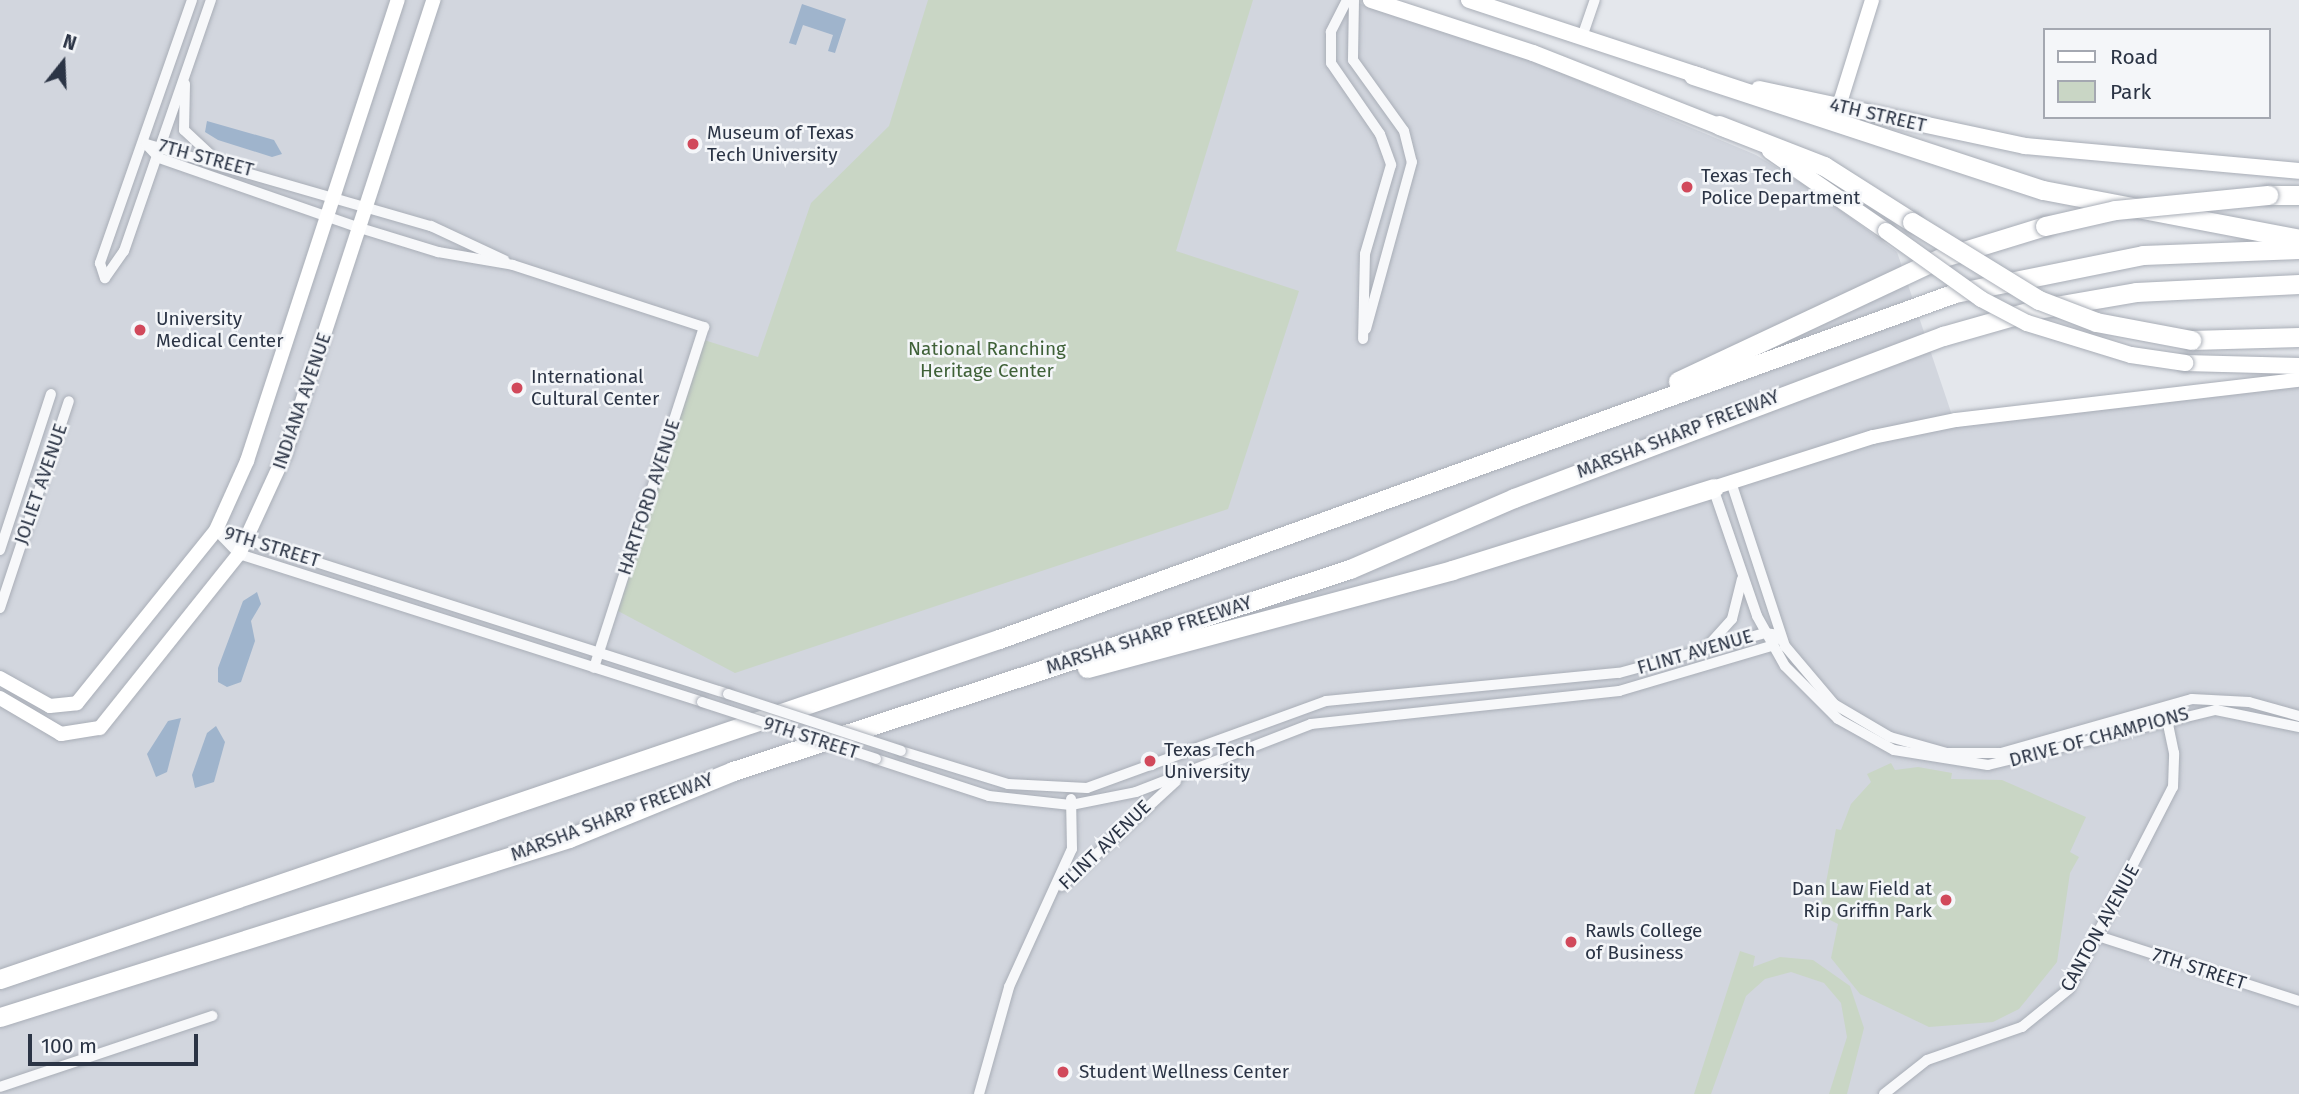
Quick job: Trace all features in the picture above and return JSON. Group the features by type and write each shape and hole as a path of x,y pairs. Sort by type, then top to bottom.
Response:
{"highway":[{"path":"1693,75 2043,190 2299,239"},
{"path":"1719,125 1824,166 2039,300 2096,322 2191,340 2299,337"},
{"path":"1550,441 1941,258 2115,210 2268,195 2299,195"},
{"name":"MARSHA SHARP FREEWAY","path":"0,979 999,639 1955,293 2143,255 2299,249"},
{"name":"MARSHA SHARP FREEWAY","path":"0,1017 569,838 733,771 1350,569 1591,468 1943,336 2136,292 2299,284"},
{"path":"867,727 897,726 1031,683 1452,570 1722,485"}],"main road":[{"path":"1371,0 1719,125 1775,154 1981,299 2027,323 2118,352 2186,363 2299,366"},
{"name":"4TH STREET","path":"1469,0 1693,75 2025,146 2299,171"}],"street":[{"path":"192,0 146,144 100,263 105,278 117,268 159,158 211,0"},
{"name":"INDIANA AVENUE","path":"0,678 63,708 84,696 216,530 247,461 398,0"},
{"name":"INDIANA AVENUE","path":"0,698 67,735 94,731 110,718 239,554 285,454 433,0"},
{"path":"1347,0 1331,32 1331,63 1380,134 1391,165 1365,254 1363,339 1412,162 1404,131 1353,60 1354,0"},
{"path":"1582,37 1595,0"},
{"path":"1839,106 1872,0"},
{"path":"185,82 187,137 233,164"},
{"name":"7TH STREET","path":"146,144 164,144 233,164 455,235 513,265"},
{"name":"7TH STREET","path":"146,144 159,158 360,228 438,252 513,265 704,327"},
{"name":"HARTFORD AVENUE","path":"594,668 704,327"},
{"path":"1722,485 1873,437 1956,420 2299,380"},
{"name":"JOLIET AVENUE","path":"0,550 51,394"},
{"name":"JOLIET AVENUE","path":"0,608 69,401"},
{"name":"DRIVE OF CHAMPIONS","path":"1722,485 1743,572 1771,646 1800,686 1838,719 1878,743 1940,762 2012,761 2167,717 2235,711 2299,727"},
{"name":"DRIVE OF CHAMPIONS","path":"1722,485 1779,635 1804,673 1852,717 1908,744 1947,753 2038,746 2163,705 2216,698 2299,716"},
{"name":"9TH STREET","path":"216,530 248,537 1008,784 1072,789"},
{"name":"9TH STREET","path":"216,530 239,554 876,759 996,797 1071,805"},
{"path":"1700,653 1732,620 1743,572"},
{"name":"FLINT AVENUE","path":"979,1094 989,1069 1009,987 1055,893 1072,849 1071,805 1072,789 1130,777 1317,703 1563,681 1700,653 1765,633 1779,635 1771,646 1619,691 1327,720 1115,798 1071,805"},
{"name":"CANTON AVENUE","path":"1884,1094 1927,1060 2036,1018 2069,989 2173,787 2167,717 2163,705"},
{"name":"FLINT AVENUE","path":"1055,893 1115,831 1189,771"},
{"name":"7TH STREET","path":"2098,936 2299,1001"},
{"path":"0,1087 212,1016"},
{"name":"FLINT AVENUE","path":"989,1069 989,1094"}],"shaded area":[{"name":"Texas Tech University","path":"0,0 1349,0 1533,61 1756,155 1816,192 1897,252 1956,427 2299,383 2299,1094 0,1094"}],"green space":[{"name":"National Ranching Heritage Center","path":"928,0 1253,0 1176,251 1299,291 1228,509 735,673 618,611 704,340 758,357 811,203 889,126"},
{"name":"Dan Law Field at Rip Griffin Park","path":"1891,763 1895,770 1918,767 1952,773 1951,779 2002,780 2086,817 2070,852 2079,857 2070,873 2057,962 2019,1009 1993,1022 1929,1027 1860,994 1831,958 1838,924 1820,915 1836,829 1841,830 1851,804 1871,782 1867,774"},
{"path":"1740,951 1755,956 1753,967 1780,957 1813,960 1850,986 1864,1028 1847,1094 1829,1094 1847,1037 1841,1003 1824,983 1791,972 1765,979 1746,996 1711,1094 1694,1094"}],"water":[{"path":"802,4 846,19 835,53 828,51 833,35 803,25 796,45 789,43"},
{"path":"207,121 274,140 282,154 272,157 218,140 205,132"},
{"path":"257,592 261,604 251,621 255,641 241,682 227,687 218,682 218,668 243,601"},
{"path":"181,718 167,772 156,777 147,754 168,721"},
{"path":"216,726 225,742 214,782 195,788 192,775 207,733"}],"place":[{"name":"Museum of Texas Tech University","path":"693,144"},
{"name":"Texas Tech Police Department","path":"1687,187"},
{"name":"University Medical Center","path":"140,330"},
{"name":"International Cultural Center","path":"517,388"},
{"name":"Texas Tech University","path":"1150,761"},
{"name":"Dan Law Field at Rip Griffin Park","path":"1946,900"},
{"name":"Rawls College of Business","path":"1571,942"},
{"name":"Student Wellness Center","path":"1063,1072"}]}
